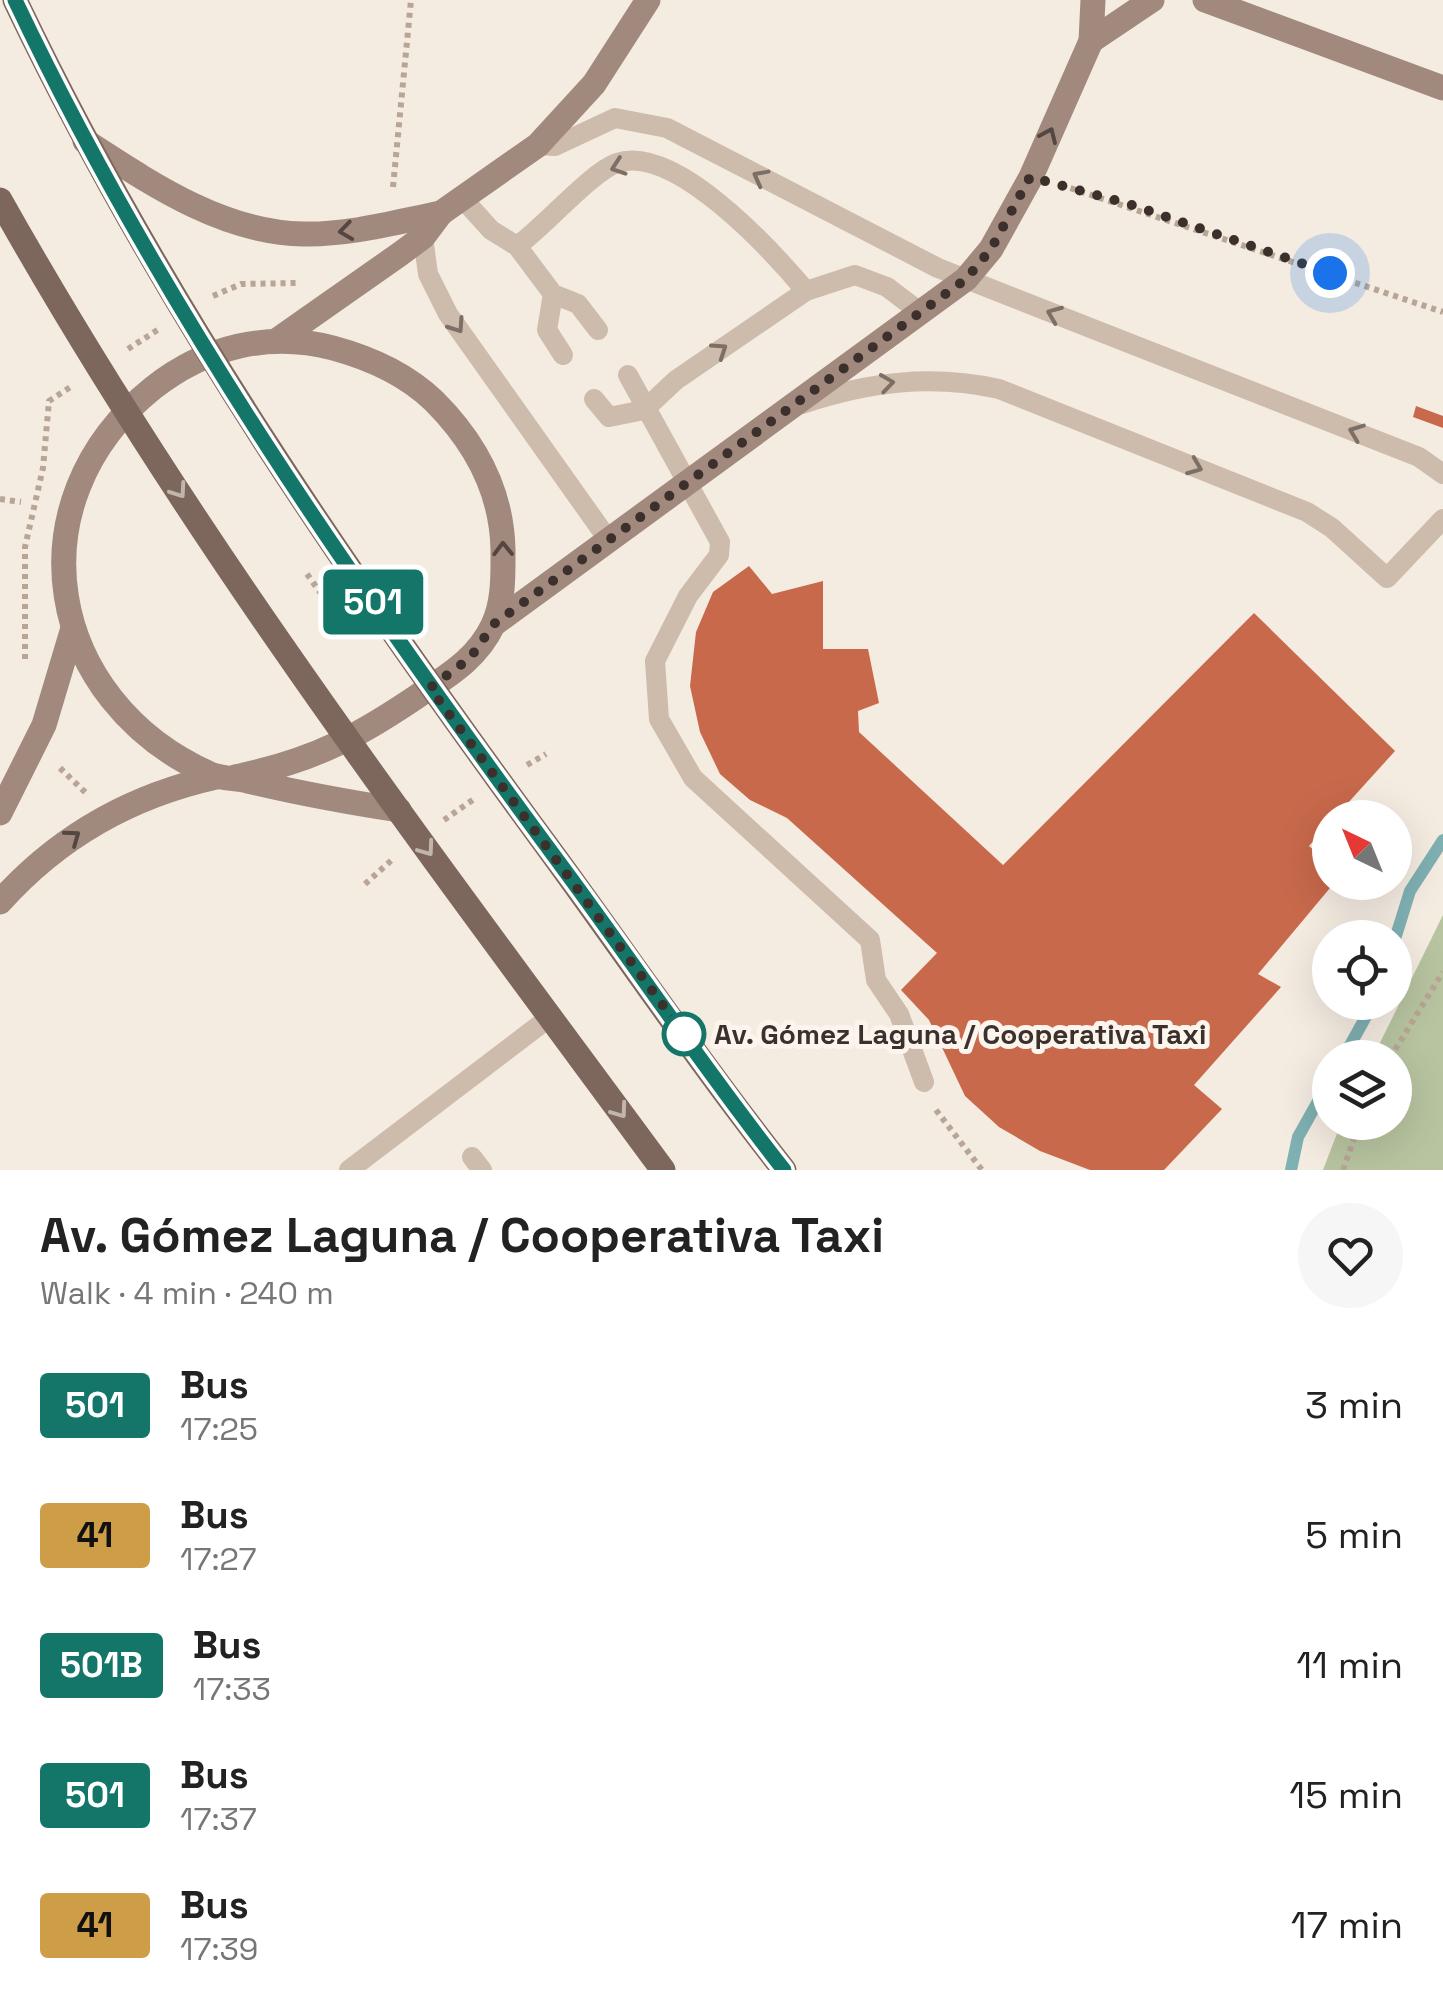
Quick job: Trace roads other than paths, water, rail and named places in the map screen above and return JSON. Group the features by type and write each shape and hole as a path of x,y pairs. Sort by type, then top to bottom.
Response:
{"main road":[{"path":"15,0 62,99 208,353 430,688 784,1170"},
{"path":"0,200 124,411 418,838 663,1170"}],"street":[{"path":"276,341 423,237 452,206 538,145 594,84 648,0"},
{"path":"0,902 86,828 129,803 305,760 351,741 470,658 494,624 607,538 793,408 966,279 991,249 1030,177 1091,41 1093,0"},
{"path":"1091,41 1152,0"},
{"path":"1204,0 1443,88"},
{"path":"85,140 175,196 228,219 277,232 350,231 452,206"},
{"path":"399,810 314,797 188,764 110,699 84,656 73,628 66,567 72,497 89,458 124,411 208,353 276,341 319,344 378,364 429,397 471,444 486,472 503,529 503,582 494,624"},
{"path":"0,813 44,725 73,628"}],"lane":[{"path":"538,145 555,146 615,118 648,121 890,246 1419,457 1443,474"},
{"path":"517,246 614,164 649,163 686,180 753,232 806,291"},
{"path":"452,206 517,246 552,294 578,304 598,330"},
{"path":"423,237 434,292 607,538"},
{"path":"861,278 890,246"},
{"path":"594,400 609,417 644,410 676,380 806,291 861,278 887,287 920,312"},
{"path":"552,294 547,330 563,355"},
{"path":"628,375 644,410 716,530 719,555 688,596 655,661 659,719 694,778 870,940 876,980 899,1014 924,1082"},
{"path":"793,408 847,390 894,381 969,382 999,389 1306,512 1345,538 1387,578 1443,520"},
{"path":"349,1170 550,1017"}],"waterway":[{"path":"1401,920 1410,891 1443,840"},
{"path":"1353,1040 1364,1020"},
{"path":"1291,1170 1298,1137 1312,1112"}],"place":[{"name":"Av. Gómez Laguna / Cooperativa Taxi","path":"684,1034"}]}
